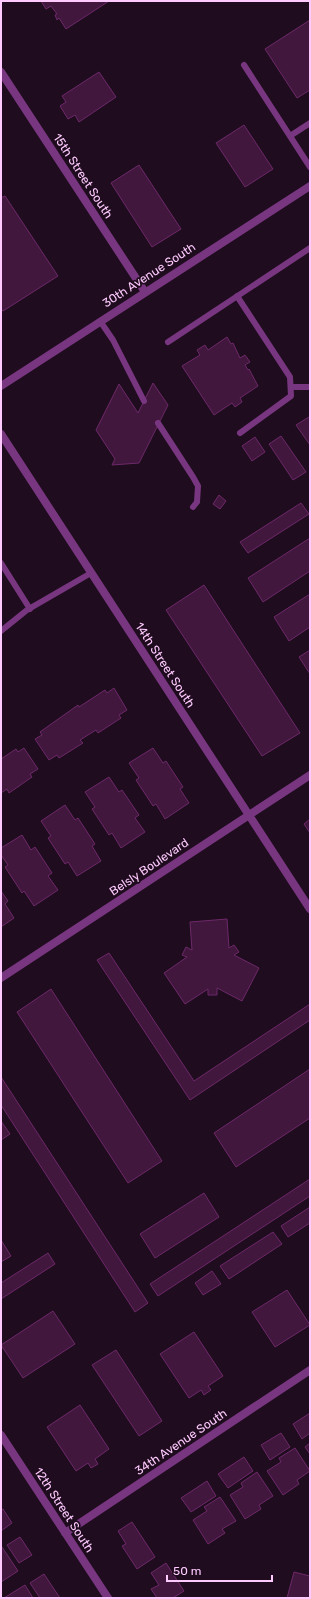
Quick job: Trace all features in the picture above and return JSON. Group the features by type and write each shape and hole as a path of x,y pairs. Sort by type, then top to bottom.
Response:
{"street":[{"name":"15th Street South","path":"1,72 145,292"},
{"name":"30th Avenue South","path":"1,386 310,186"},
{"name":"14th Street South","path":"1,434 310,909"},
{"name":"Belsly Boulevard","path":"1,978 310,775"},
{"name":"34th Avenue South","path":"65,1534 310,1370"},
{"name":"12th Street South","path":"1,1435 108,1598"}],"lane":[{"path":"244,64 310,167"},
{"path":"290,136 310,123"},
{"path":"168,342 310,248"},
{"path":"237,296 290,377 291,387 291,396 240,434"},
{"path":"100,321 113,340 144,401"},
{"path":"291,387 310,388"},
{"path":"158,424 198,486 197,502 193,507"},
{"path":"1,563 30,609"},
{"path":"1,631 30,609 91,573"}],"building":[{"path":"41,1 109,1 66,29 59,18 57,20 55,15 57,14 51,6 46,9"},
{"path":"310,20 310,90 297,98 265,49"},
{"path":"99,72 116,97 79,122 75,115 68,119 60,106 66,102 62,96"},
{"path":"244,125 273,169 245,187 216,143"},
{"path":"139,165 181,229 152,247 111,183"},
{"path":"5,196 58,276 3,311 1,309 1,198"},
{"path":"227,337 231,344 233,343 240,358 245,355 250,362 245,365 248,370 249,369 258,386 240,398 242,402 235,407 232,403 214,415 182,366 200,355 197,350 205,345 208,350"},
{"path":"153,383 168,405 139,463 112,465 115,459 96,430 119,384 138,413"},
{"path":"309,417 310,418 310,445 296,425"},
{"path":"281,436 306,472 293,480 269,444"},
{"path":"255,437 265,452 252,461 242,446"},
{"path":"219,495 226,501 220,509 213,504"},
{"path":"301,503 309,514 248,553 240,542"},
{"path":"310,538 310,571 263,602 248,578"},
{"path":"204,585 300,733 262,756 166,610"},
{"path":"310,594 310,627 289,641 274,617"},
{"path":"310,650 310,674 299,657"},
{"path":"114,688 127,710 119,715 121,718 98,733 96,730 80,740 83,743 59,758 57,755 49,760 35,739 42,735 40,732 78,705 79,707 105,690 107,693"},
{"path":"24,748 38,769 30,774 32,777 9,793 7,789 1,793 1,759 16,749 18,752"},
{"path":"153,748 163,763 166,761 183,787 180,789 189,803 165,819 156,804 153,806 136,780 139,778 129,763"},
{"path":"109,777 119,792 122,790 139,815 135,818 145,832 121,848 112,833 109,835 92,809 95,807 85,792"},
{"path":"65,805 75,820 78,818 95,844 92,846 101,861 77,876 68,862 65,864 48,838 51,836 41,821"},
{"path":"310,819 310,833 304,824"},
{"path":"22,835 31,850 35,847 52,873 48,876 58,890 34,906 24,891 22,893 5,867 8,865 1,855 1,848"},
{"path":"1,891 8,901 5,904 14,918 1,927"},
{"path":"227,919 229,948 234,945 239,952 234,955 259,968 242,1001 217,988 217,995 208,995 208,989 185,1004 164,973 187,957 182,955 186,947 192,950 190,922"},
{"path":"109,953 194,1081 310,1004 310,1020 190,1100 97,960"},
{"path":"51,989 162,1161 128,1183 17,1012"},
{"path":"310,1069 310,1118 236,1167 214,1133"},
{"path":"1,1077 148,1303 135,1312 1,1105"},
{"path":"1,1121 10,1134 1,1140"},
{"path":"310,1179 310,1196 158,1296 150,1284"},
{"path":"204,1193 219,1217 155,1258 140,1234"},
{"path":"310,1207 310,1223 288,1237 281,1226"},
{"path":"273,1232 282,1244 229,1279 220,1266"},
{"path":"1,1240 11,1256 1,1262"},
{"path":"48,1253 55,1264 1,1299 1,1283"},
{"path":"212,1271 221,1284 203,1295 195,1283"},
{"path":"287,1290 310,1325 275,1347 252,1312"},
{"path":"53,1311 75,1344 23,1378 1,1345"},
{"path":"194,1332 223,1376 208,1386 211,1390 204,1395 201,1390 189,1398 160,1354"},
{"path":"116,1350 162,1421 139,1436 92,1365"},
{"path":"80,1405 109,1449 95,1459 98,1464 91,1468 88,1463 76,1471 47,1427"},
{"path":"310,1413 310,1433 302,1439 293,1424"},
{"path":"281,1433 290,1447 270,1460 261,1445"},
{"path":"310,1443 310,1454 305,1447"},
{"path":"295,1448 310,1471 297,1480 299,1484 283,1495 267,1471 281,1462 279,1458"},
{"path":"244,1457 253,1471 228,1488 218,1474"},
{"path":"257,1472 273,1496 259,1505 261,1509 245,1519 230,1495 243,1487 241,1483"},
{"path":"207,1481 216,1496 191,1512 181,1498"},
{"path":"220,1497 236,1521 222,1529 225,1533 208,1544 193,1520 207,1511 204,1507"},
{"path":"3,1509 12,1523 1,1531 1,1510"},
{"path":"132,1522 155,1557 137,1569 122,1546 126,1544 118,1531"},
{"path":"20,1537 32,1555 19,1563 7,1545"},
{"path":"2,1547 18,1571 1,1582 1,1548"},
{"path":"166,1563 184,1591 173,1598 157,1598 151,1589 159,1585 151,1573"},
{"path":"294,1572 310,1576 310,1598 287,1598"},
{"path":"44,1574 60,1598 40,1598 30,1583"},
{"path":"25,1585 33,1598 4,1598"}]}
